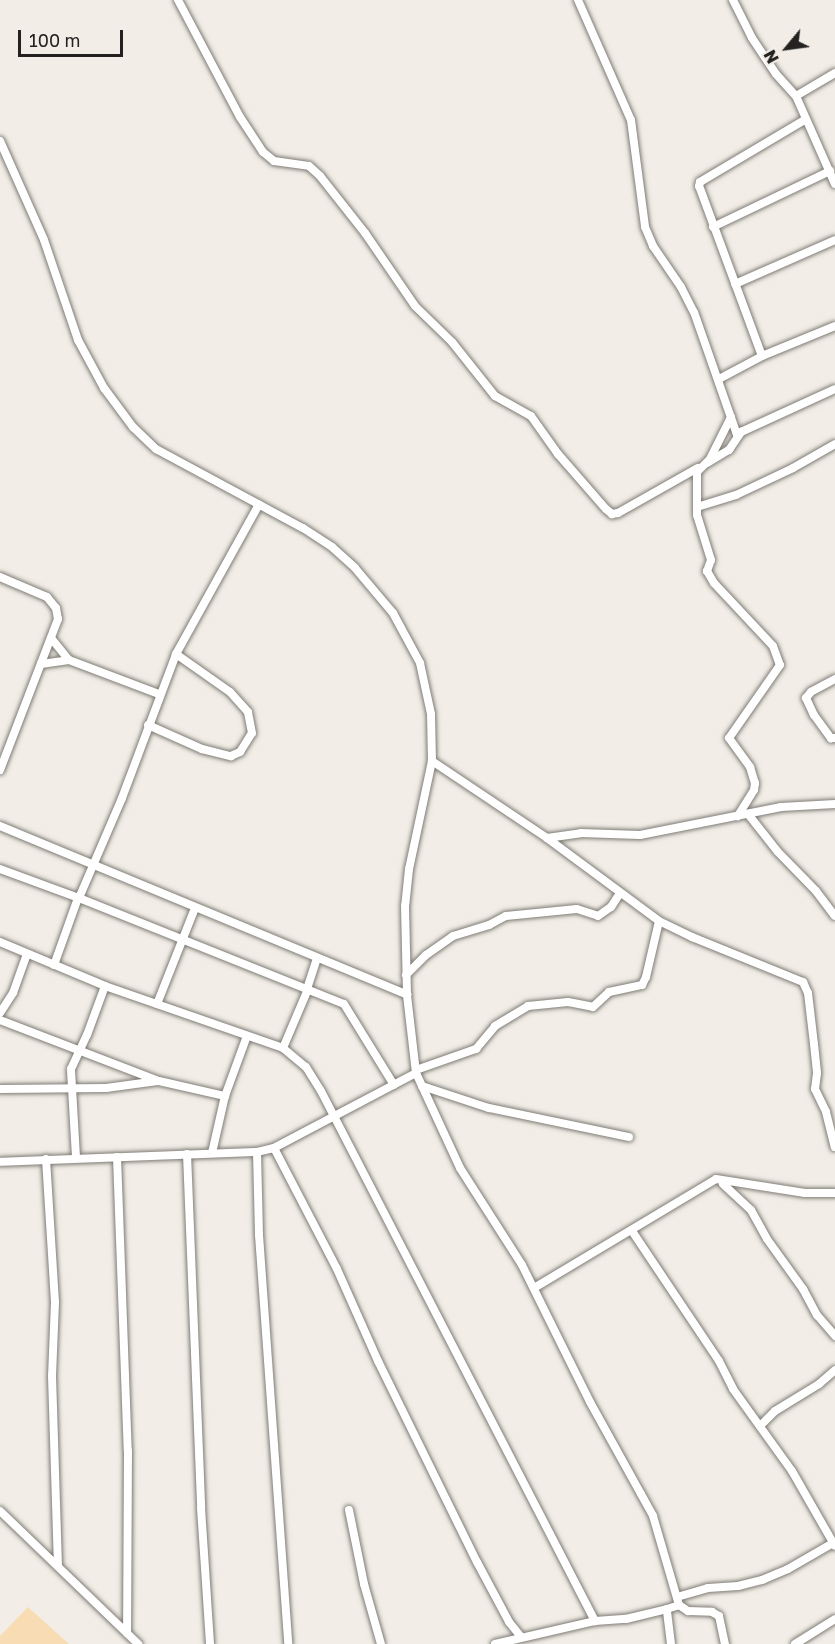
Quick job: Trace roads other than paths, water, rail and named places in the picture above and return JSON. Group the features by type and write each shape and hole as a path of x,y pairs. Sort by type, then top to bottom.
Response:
{"street":[{"path":"178,0 240,117 263,152 274,161 309,166 320,176 365,232 416,306 452,342 495,396 531,416 558,454 612,514 618,513 729,450 737,435 835,388"},
{"path":"578,0 631,120 645,226 653,246 681,287 694,312 737,435"},
{"path":"733,0 752,38 776,74 796,96 835,184"},
{"path":"796,96 835,74"},
{"path":"762,356 699,189 700,182 806,119"},
{"path":"0,141 44,240 78,339 104,388 133,427 156,449 259,504 332,547 355,568 393,613 420,663 431,714 432,761 406,897 407,995 416,1072 460,1168 495,1220 534,1288 590,1402 652,1516 678,1601 688,1611 712,1612 719,1616 725,1644"},
{"path":"713,227 830,171"},
{"path":"735,284 835,240"},
{"path":"719,379 762,356 835,326"},
{"path":"731,417 702,466 697,507 711,556 708,574 773,646 780,659 778,669 729,738 750,767 755,783 754,790 738,816"},
{"path":"697,507 736,495 793,468 835,444"},
{"path":"54,965 79,898 122,798 147,725 176,654 259,504"},
{"path":"0,577 47,597 54,604 58,620 0,770"},
{"path":"51,638 69,660"},
{"path":"147,725 202,749 231,756 240,752 252,734 248,712 230,692 176,654"},
{"path":"41,664 69,660 159,694"},
{"path":"835,680 812,692 806,698 814,716 831,738 835,738"},
{"path":"432,761 547,838 659,921 692,938 803,982 808,993 814,1044 817,1073 815,1089 826,1112 835,1147"},
{"path":"547,838 580,833 640,835 781,807 835,804"},
{"path":"748,814 778,852 816,891 835,916"},
{"path":"0,826 407,995"},
{"path":"0,869 79,898 344,1004 394,1085"},
{"path":"406,975 426,955 453,936 489,925 506,915 577,909 598,916 611,906 620,893"},
{"path":"157,1005 195,908"},
{"path":"0,1162 76,1157 257,1152 274,1148 416,1072 476,1049 495,1026 528,1006 568,1002 594,1007 609,992 642,985 646,977 659,921"},
{"path":"0,942 105,986 283,1048 306,1066 595,1621"},
{"path":"0,1013 13,993 27,954"},
{"path":"283,1048 308,989 317,959"},
{"path":"76,1157 71,1069 105,986"},
{"path":"0,1020 159,1081 225,1096"},
{"path":"212,1153 225,1096 247,1036"},
{"path":"0,1089 121,1087 159,1081"},
{"path":"423,1086 489,1108 629,1137"},
{"path":"274,1148 337,1269 387,1380 509,1622 521,1637"},
{"path":"257,1152 258,1235 288,1644"},
{"path":"187,1154 201,1508 210,1644"},
{"path":"117,1157 128,1450 128,1638"},
{"path":"46,1159 55,1302 52,1376 58,1566"},
{"path":"534,1288 716,1179 806,1193 835,1193"},
{"path":"716,1179 729,1187 751,1210 767,1239 803,1289 817,1315 835,1336"},
{"path":"499,1643 595,1621 626,1619 667,1609 678,1601 708,1588 738,1586 762,1580 834,1545 792,1471 733,1389 719,1361 632,1231"},
{"path":"760,1426 775,1411 819,1384 835,1370"},
{"path":"349,1510 364,1584 381,1644"},
{"path":"0,1511 58,1566 128,1638 138,1644"},
{"path":"667,1609 671,1644"},
{"path":"795,1644 835,1618"},
{"path":"499,1643 509,1628 509,1622"}]}
